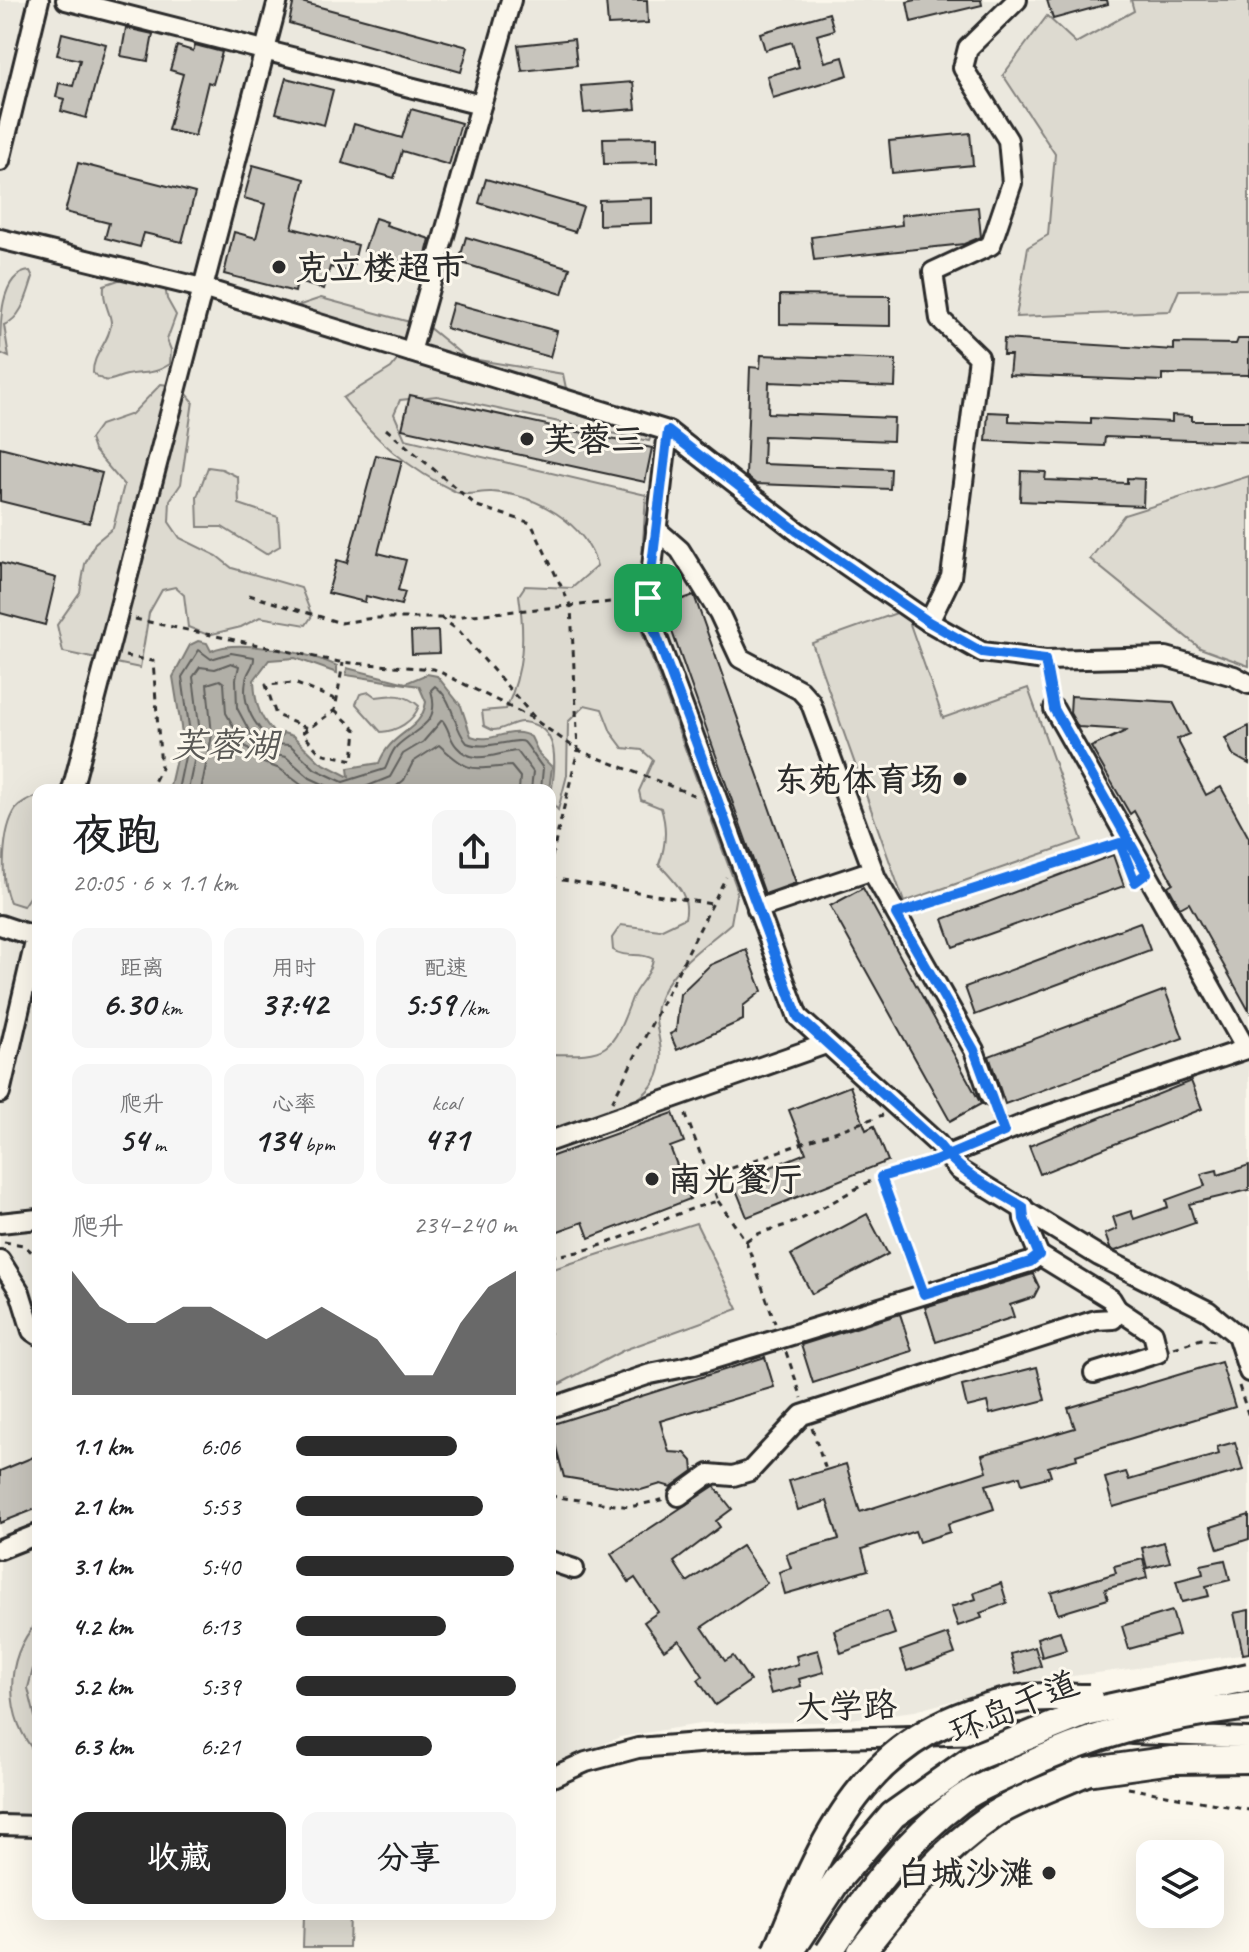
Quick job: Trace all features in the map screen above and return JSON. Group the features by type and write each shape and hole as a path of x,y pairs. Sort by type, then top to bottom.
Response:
{"highway":[{"name":"环岛干道","path":"790,1952 838,1879 885,1823 975,1757 1085,1713 1249,1677"},
{"path":"777,1952 826,1838 851,1799 887,1760 951,1718 1024,1698 1089,1698 1249,1716"},
{"name":"环岛干道","path":"829,1952 868,1892 896,1858 963,1798 1105,1733 1183,1714 1249,1706"},
{"path":"861,1952 908,1892 945,1853 997,1813 1086,1772 1172,1760 1249,1757"}],"street":[{"path":"0,161 39,0"},
{"path":"66,0 481,105"},
{"path":"74,784 278,0"},
{"path":"411,352 511,0"},
{"path":"929,622 951,577 979,357 940,319 933,272 991,245 1012,183 1008,140 963,68 968,48 1017,0"},
{"path":"0,239 202,288 668,431 798,532 929,622 982,652 1045,660 1166,657 1234,676 1249,684"},
{"path":"668,431 647,610 798,1017 899,1109 959,1170 1099,1256 1208,1311 1237,1335 1242,1374"},
{"path":"656,529 680,550 719,613 740,658 800,690 810,701 873,870 974,1050 990,1096"},
{"path":"947,1155 1034,1120 1247,1048 1054,709"},
{"path":"757,909 873,870"},
{"path":"0,925 32,932"},
{"path":"0,1093 32,955"},
{"path":"556,1139 826,1044"},
{"path":"1023,1207 1024,1219 1039,1255 1098,1288 1117,1309 1153,1333 1158,1353 1094,1373"},
{"path":"0,1223 32,1220"},
{"path":"556,1406 650,1374 694,1365 1030,1262 1039,1255"},
{"path":"0,1260 12,1276 32,1331"},
{"path":"679,1496 709,1474 733,1476 750,1471 802,1415 1096,1320 1113,1319 1117,1309"},
{"path":"0,1549 32,1536"},
{"path":"556,1563 574,1569"},
{"name":"大学路","path":"556,1775 586,1762 638,1748 722,1741 1079,1731 1249,1738"},
{"name":"大学路","path":"1196,1738 1249,1757"},
{"path":"0,1825 32,1826"}],"path":[{"path":"386,429 477,506 531,523 571,607 578,750 556,840"},
{"path":"249,595 341,623 373,618 441,618 648,598"},
{"path":"120,614 157,626 343,663 434,669 540,723 578,750 703,798"},
{"path":"441,618 459,631 540,723"},
{"path":"109,654 153,661 161,768 153,784"},
{"path":"1045,660 1054,709"},
{"path":"335,710 356,730 353,760 320,753 302,733 335,710 343,663"},
{"path":"308,729 276,715 266,685 294,683 337,700"},
{"path":"896,914 1120,843"},
{"path":"601,1123 737,855"},
{"path":"556,879 712,904"},
{"path":"678,1096 718,1201 746,1241 770,1228 793,1223 881,1177 947,1155"},
{"path":"709,1176 899,1109"},
{"path":"881,1177 924,1294"},
{"path":"556,1256 574,1255 608,1244 718,1201"},
{"path":"0,1242 24,1245 32,1252"},
{"path":"1158,1353 1201,1339 1214,1340 1227,1349"},
{"path":"1242,1374 1249,1417"},
{"path":"556,1497 630,1507 679,1496"}],"shaded area":[{"path":"0,0 1131,0 1134,10 1075,43 1046,17 1003,75 1055,154 1048,235 1016,316 1170,311 1179,290 1249,289 1249,476 1124,515 1200,648 1249,666 1249,1654 1017,1683 915,1711 824,1722 706,1723 620,1737 556,1764 556,784 32,784 32,1814 0,1814"},
{"path":"1131,0 1249,0 1249,289 1179,290 1170,311 1016,317 1028,247 1048,235 1055,154 1003,75 1047,16 1076,43 1134,11"},
{"path":"30,271 33,277 23,305 15,317 4,325 9,357 0,353 4,302 13,281 20,274"},
{"path":"142,272 164,278 167,299 176,315 167,340 171,350 170,364 153,372 102,379 93,373 93,366 111,323 104,285"},
{"path":"321,298 428,327 466,358 563,374 571,412 607,425 652,433 649,441 437,396 400,400 394,414 405,439 646,495 638,621 737,889 731,923 675,972 662,993 656,1016 661,1052 659,1071 651,1087 622,1108 556,1128 556,1054 585,1054 606,1047 619,1030 632,998 650,970 653,959 613,950 612,938 621,925 660,930 685,918 683,895 659,864 665,836 661,808 641,800 639,791 653,760 642,750 623,748 611,732 602,709 585,705 568,722 567,775 558,810 556,784 552,784 554,752 546,732 536,725 523,722 492,730 484,726 482,711 506,709 512,695 522,653 519,595 525,586 572,588 597,566 591,550 570,524 541,505 508,494 456,492 408,463 367,427 343,398 391,368 398,359 392,344 294,307"},
{"path":"161,384 181,387 193,401 181,484 170,500 169,522 180,538 217,556 232,568 301,588 312,616 306,625 260,617 241,627 208,635 188,627 184,595 175,587 162,590 149,613 140,668 63,652 57,625 80,592 85,564 95,543 113,528 124,485 94,450 90,439 100,425 132,414"},
{"path":"208,467 222,469 238,477 239,504 278,517 280,546 266,554 222,527 198,527 197,497"},
{"path":"1249,476 1249,666 1200,648 1090,559 1124,515"},
{"name":"东苑体育场","path":"905,610 943,718 1028,688 1082,840 904,902 812,643"},
{"path":"369,692 376,697 404,697 419,706 404,725 381,732 356,704 360,694"},
{"path":"32,799 32,893 23,906 10,902 4,869 5,842 11,818 23,803"},
{"path":"696,1223 738,1309 624,1350 556,1386 556,1268"},
{"path":"32,1629 32,1673 28,1688 32,1704 32,1748 19,1724 12,1688 18,1653"},
{"path":"304,1920 350,1920 349,1947 303,1947"}],"water":[{"name":"芙蓉湖","path":"198,641 207,643 211,651 238,646 274,649 310,656 337,666 337,673 295,658 269,660 254,680 255,690 260,713 280,739 283,733 293,736 320,762 349,777 348,768 379,763 391,744 418,720 426,702 419,686 346,675 347,668 406,683 427,674 437,676 461,706 471,736 487,738 516,733 531,737 539,754 552,767 550,784 170,784 182,733 173,677 190,645"}],"building":[{"path":"294,0 468,47 461,72 289,23"},
{"path":"606,0 647,0 648,23 608,25"},
{"path":"981,0 982,5 911,22 907,2"},
{"path":"1047,0 1107,0 1108,4 1053,19"},
{"path":"829,13 834,30 817,35 825,62 843,57 848,75 773,98 767,76 799,67 792,42 765,50 760,33"},
{"path":"126,28 153,34 148,61 121,56"},
{"path":"62,33 106,44 86,118 61,111 64,99 56,97 59,83 73,86 80,60 57,55"},
{"path":"574,39 577,65 522,71 518,45"},
{"path":"195,45 222,52 213,84 208,82 195,136 168,130 183,74 170,70 177,46 193,51"},
{"path":"286,78 333,90 324,125 276,113"},
{"path":"633,82 636,109 584,113 581,86"},
{"path":"411,109 461,123 449,165 402,151 394,178 342,163 354,124 402,138"},
{"path":"970,133 973,165 892,173 889,141"},
{"path":"657,137 657,163 604,164 603,138"},
{"path":"78,163 195,193 182,242 144,233 140,247 105,238 109,223 65,212"},
{"path":"253,165 305,179 292,228 358,245 351,273 330,267 324,289 297,282 295,292 224,274 234,232 256,238 265,204 244,198"},
{"path":"486,179 583,207 575,232 479,203"},
{"path":"652,198 652,223 599,225 599,200"},
{"path":"978,207 981,237 964,244 814,260 811,237 902,225 901,215"},
{"path":"375,218 387,222 386,225 430,239 422,269 364,251"},
{"path":"466,237 570,268 562,294 459,262"},
{"path":"780,295 890,296 890,326 780,324"},
{"path":"453,303 557,331 550,357 446,328"},
{"path":"1004,339 1174,350 1174,343 1236,344 1238,339 1249,339 1249,375 1162,374 1162,381 1009,375 1011,355 1003,355"},
{"path":"761,355 896,360 895,387 769,382 768,413 894,418 893,441 764,436 763,464 891,469 890,489 756,484 746,476 750,367 760,368"},
{"name":"芙蓉三","path":"410,395 652,448 645,482 402,429"},
{"path":"988,412 1009,413 1009,421 1091,424 1091,418 1172,422 1172,415 1192,416 1192,421 1249,421 1249,442 1105,437 1104,446 986,441"},
{"path":"0,447 102,473 89,523 0,501"},
{"path":"376,455 402,461 378,553 406,560 398,590 405,592 401,605 366,596 365,602 328,593 337,560 347,563"},
{"path":"1021,471 1046,472 1045,480 1127,483 1127,478 1144,479 1143,506 1020,501"},
{"path":"0,563 56,578 45,625 0,613"},
{"path":"694,595 796,883 765,894 663,606"},
{"path":"438,631 439,653 412,654 411,632"},
{"path":"1071,696 1173,702 1189,734 1177,739 1206,795 1221,787 1249,838 1249,1011 1189,903 1180,908 1168,886 1173,883 1134,811 1130,814 1091,747 1128,730 1078,727 1070,713"},
{"path":"1249,726 1249,764 1233,755 1225,738"},
{"path":"1113,855 1124,886 953,947 943,919"},
{"path":"863,888 981,1104 950,1121 830,906"},
{"path":"1140,922 1150,950 975,1015 965,987"},
{"path":"746,949 762,991 743,1006 743,1020 677,1050 670,1034 676,1031 680,994 710,965"},
{"path":"1165,990 1183,1038 1005,1104 989,1056"},
{"path":"1191,1081 1202,1109 1040,1174 1029,1146"},
{"path":"850,1086 866,1130 874,1126 888,1161 747,1217 733,1182 806,1153 789,1110"},
{"path":"673,1113 684,1142 670,1147 690,1199 589,1238 583,1222 556,1232 556,1155"},
{"path":"1249,1165 1249,1190 1189,1204 1195,1223 1115,1251 1110,1248 1105,1234 1117,1229 1113,1217 1131,1211 1134,1219 1168,1207 1166,1200 1205,1186 1201,1174 1217,1170 1218,1175"},
{"path":"867,1214 888,1254 812,1294 791,1255"},
{"path":"1033,1274 1039,1287 1034,1297 1010,1305 1014,1317 936,1342 925,1307"},
{"path":"900,1314 912,1351 813,1383 801,1345"},
{"path":"765,1357 774,1387 660,1421 669,1452 685,1453 692,1461 693,1471 671,1487 661,1484 641,1490 564,1477 556,1447 556,1423"},
{"path":"1221,1362 1235,1407 1076,1455 1077,1459 1048,1467 1051,1476 1022,1484 1020,1476 986,1485 994,1509 948,1524 950,1532 919,1542 915,1531 862,1549 868,1570 785,1594 779,1572 791,1568 786,1554 839,1539 827,1501 798,1510 789,1481 846,1464 860,1512 987,1471 982,1455 1075,1428 1068,1408"},
{"path":"1037,1367 1045,1400 990,1414 987,1402 967,1407 962,1386"},
{"path":"1235,1442 1243,1470 1113,1507 1105,1478 1126,1472 1129,1480 1219,1454 1217,1447"},
{"path":"32,1458 32,1510 0,1523 0,1471"},
{"path":"714,1486 732,1509 716,1521 720,1527 674,1562 687,1582 742,1546 767,1583 702,1627 725,1661 733,1656 750,1681 715,1705 698,1680 703,1676 679,1640 664,1650 644,1622 658,1612 635,1578 629,1582 611,1554"},
{"path":"1249,1515 1249,1539 1218,1549 1211,1527"},
{"path":"1164,1542 1170,1562 1147,1568 1142,1548"},
{"path":"1143,1559 1147,1578 1105,1589 1108,1599 1058,1614 1051,1593 1116,1573 1114,1566"},
{"path":"1225,1560 1230,1580 1206,1586 1209,1596 1182,1602 1176,1581 1203,1574 1201,1565"},
{"path":"1001,1583 1007,1603 980,1613 982,1618 958,1626 951,1607 976,1599 974,1593"},
{"path":"1249,1610 1249,1653 1243,1654 1234,1613"},
{"path":"887,1611 895,1634 841,1653 834,1630"},
{"path":"1172,1611 1179,1635 1129,1649 1122,1626"},
{"path":"1060,1631 1066,1650 1042,1657 1037,1638"},
{"path":"948,1634 955,1654 907,1671 900,1651"},
{"path":"1035,1647 1041,1666 1016,1674 1011,1654"},
{"path":"818,1650 824,1672 799,1679 801,1686 771,1694 765,1673 798,1664 796,1656"}],"place":[{"name":"克立楼超市","path":"279,267"},
{"name":"芙蓉三","path":"527,439"},
{"name":"东苑体育场","path":"960,779"},
{"name":"南光餐厅","path":"652,1179"},
{"name":"白城沙滩","path":"1049,1873"}],"route":[{"path":"648,598 647,610 798,1017 938,1144 947,1155 959,1170 1023,1207 1024,1219 1035,1239 1039,1255 1030,1262 924,1294 881,1177 923,1162 935,1161 947,1155 1004,1132 974,1050 896,914 1120,843 1135,882 1147,873 1054,709 1045,660 982,652 929,622 798,532 668,431 648,598"}]}
